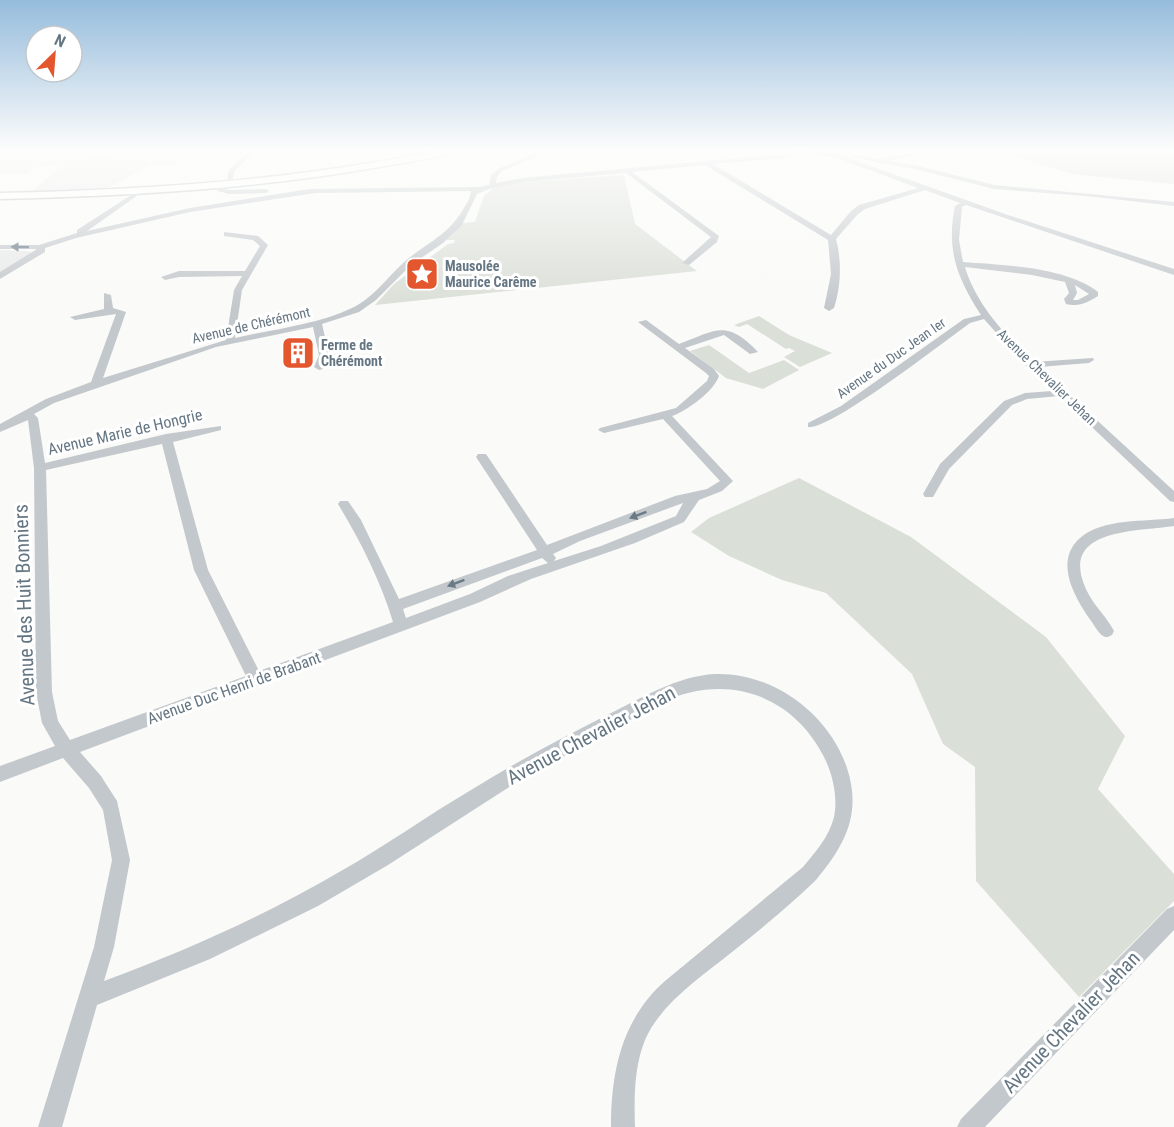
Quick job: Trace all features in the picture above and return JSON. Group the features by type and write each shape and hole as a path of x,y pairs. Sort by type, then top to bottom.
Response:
{"street":[{"path":"74,236 126,202"},
{"path":"0,247 40,247 74,236 190,210 246,202"},
{"name":"Avenue de Chérémont","path":"0,429 50,401 96,384 230,342 341,316 367,303 408,263 448,234 473,202"},
{"path":"667,202 715,236 714,240 686,263"},
{"path":"768,202 832,239"},
{"path":"832,239 854,213 862,207 880,202"},
{"path":"961,202 1174,272"},
{"path":"1153,202 1174,204"},
{"name":"Avenue Chevalier Jehan","path":"965,203 959,206 954,237 968,285 987,316 1031,365 1174,498"},
{"path":"812,228 840,230"},
{"path":"227,234 255,238 263,243 261,251 238,290 230,342"},
{"path":"829,308 834,298 832,239"},
{"path":"0,276 42,250 40,247"},
{"path":"960,264 1029,271 1069,282"},
{"path":"165,277 179,274 248,273"},
{"path":"107,295 110,310"},
{"path":"75,317 110,310 121,314 96,384"},
{"name":"Avenue du Duc Jean Ier","path":"812,425 845,408 967,321 987,316"},
{"path":"604,430 680,410 712,382 714,376 710,371 643,321"},
{"path":"317,323 324,355 319,367"},
{"path":"678,348 719,332 726,332 753,352"},
{"path":"1031,365 1089,360"},
{"path":"929,494 944,467 1008,403 1025,396 1061,393"},
{"name":"Avenue des Huit Bonniers","path":"27,414 33,418 40,468 44,692 50,723 66,749 95,782 111,807 121,860 104,947 50,1127"},
{"path":"395,606 545,552 575,538 679,499 693,497 723,486 727,481 665,415"},
{"name":"Avenue Marie de Hongrie","path":"40,468 217,428"},
{"path":"166,438 201,570 256,681"},
{"path":"482,457 553,564"},
{"name":"Avenue Duc Henri de Brabant","path":"0,774 256,681 475,598 494,587 553,564 580,558 680,519 684,516 686,504 693,497"},
{"path":"344,504 356,520 395,606 401,626"},
{"path":"1107,631 1090,610 1073,572 1073,558 1078,546 1102,532 1174,522"},
{"name":"Avenue Chevalier Jehan","path":"90,997 150,976 285,914 379,860 477,796 598,728 669,693 701,682 737,682 759,688 783,701 805,717 822,736 836,761 845,790 843,819 834,842 813,870 798,885 667,992 645,1019 629,1054 622,1098 623,1127"},
{"name":"Avenue Chevalier Jehan","path":"969,1127 1174,916"}],"shaded area":[{"path":"482,202 630,202 635,224 697,271 375,305 394,284 448,244 454,243 455,240 446,240 463,223 475,222"},
{"path":"0,250 25,251 32,252 0,273"},
{"path":"759,316 789,335 832,353 800,367 784,357 795,351 786,349 747,324 739,327 734,325"},
{"path":"709,345 749,373 784,360 799,370 763,389 726,378 690,351"},
{"path":"799,478 911,537 1046,637 1125,736 1098,789 1174,874 1174,901 1079,997 976,881 975,767 943,744 912,674 826,593 782,580 729,556 691,532 709,518"}],"place":[{"name":"Mausolée Maurice Carême","path":"422,274"},
{"name":"Ferme de Chérémont","path":"298,353"}]}
